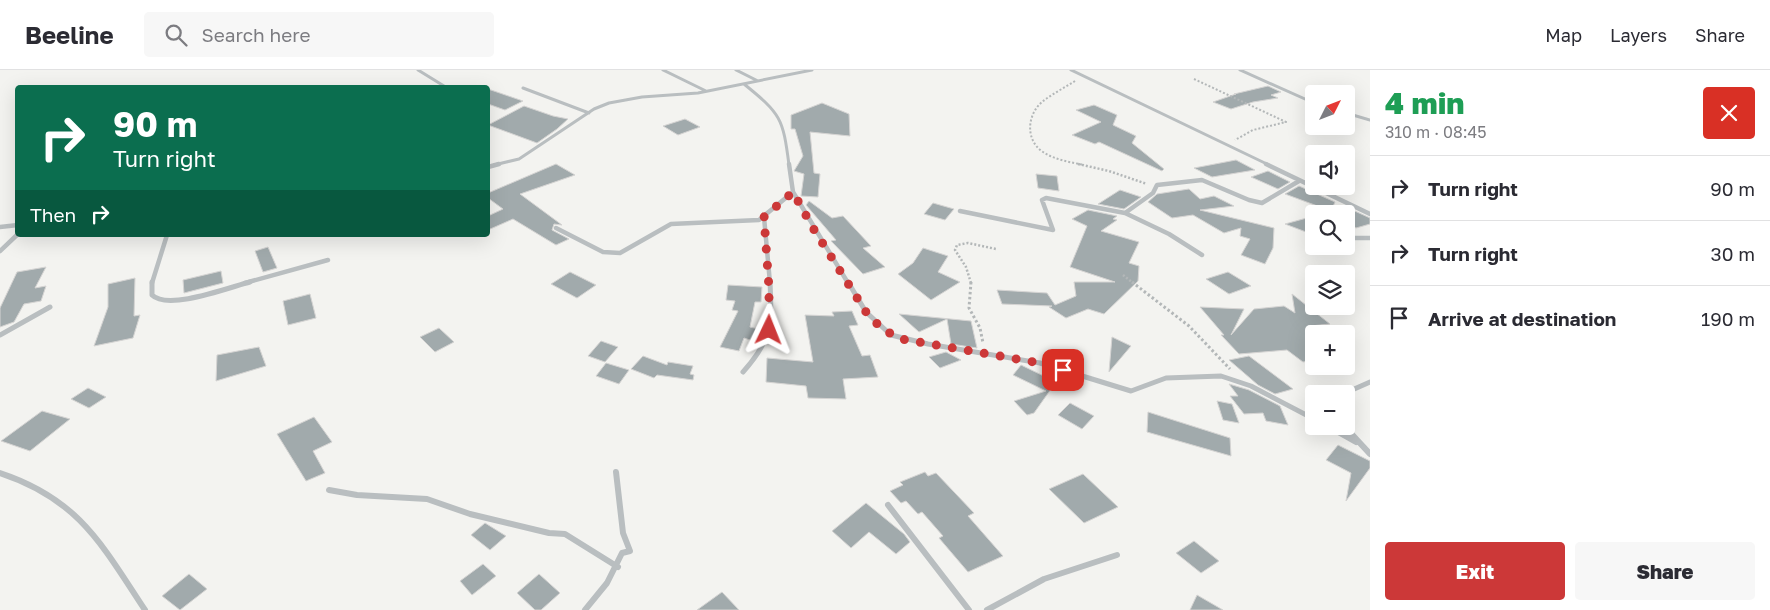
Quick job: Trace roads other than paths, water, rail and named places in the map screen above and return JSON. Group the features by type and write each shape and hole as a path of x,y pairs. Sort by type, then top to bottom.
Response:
{"street":[{"path":"418,70 442,85"},
{"path":"663,70 707,91"},
{"path":"736,70 758,81"},
{"path":"490,166 519,159 589,113 609,103 630,98 707,91 812,70"},
{"path":"1071,70 1370,214"},
{"path":"1240,70 1305,99"},
{"path":"744,84 769,104 780,117 788,148 793,192 813,228 866,312 882,329 901,339 1047,364 1131,391 1150,382 1187,376 1221,376 1245,384 1305,414"},
{"path":"523,88 589,113"},
{"path":"1355,116 1370,120"},
{"path":"1124,213 1153,192 1157,185 1202,180 1249,200 1262,203 1299,180"},
{"path":"556,228 597,250 620,254 666,226 737,222 764,217 793,192"},
{"path":"960,211 1053,230 1042,200 1046,198 1124,213 1169,234 1202,255"},
{"path":"743,372 762,349 769,330 769,288 764,217"},
{"path":"0,227 15,225"},
{"path":"0,251 15,237"},
{"path":"165,237 152,283 152,292 155,298 168,301 188,299 328,260"},
{"path":"1355,238 1370,238"},
{"path":"0,334 50,307"},
{"path":"1355,389 1370,382"},
{"path":"1344,435 1361,444"},
{"path":"1352,435 1370,454"},
{"path":"585,610 607,585 618,567 622,553 630,551 623,533 616,472"},
{"path":"0,473 33,484 71,509 91,531 145,610"},
{"path":"329,490 356,495 427,499 470,514 549,533 565,534 618,567"},
{"path":"888,505 921,545 969,610"},
{"path":"987,610 1044,579 1117,555"}]}
